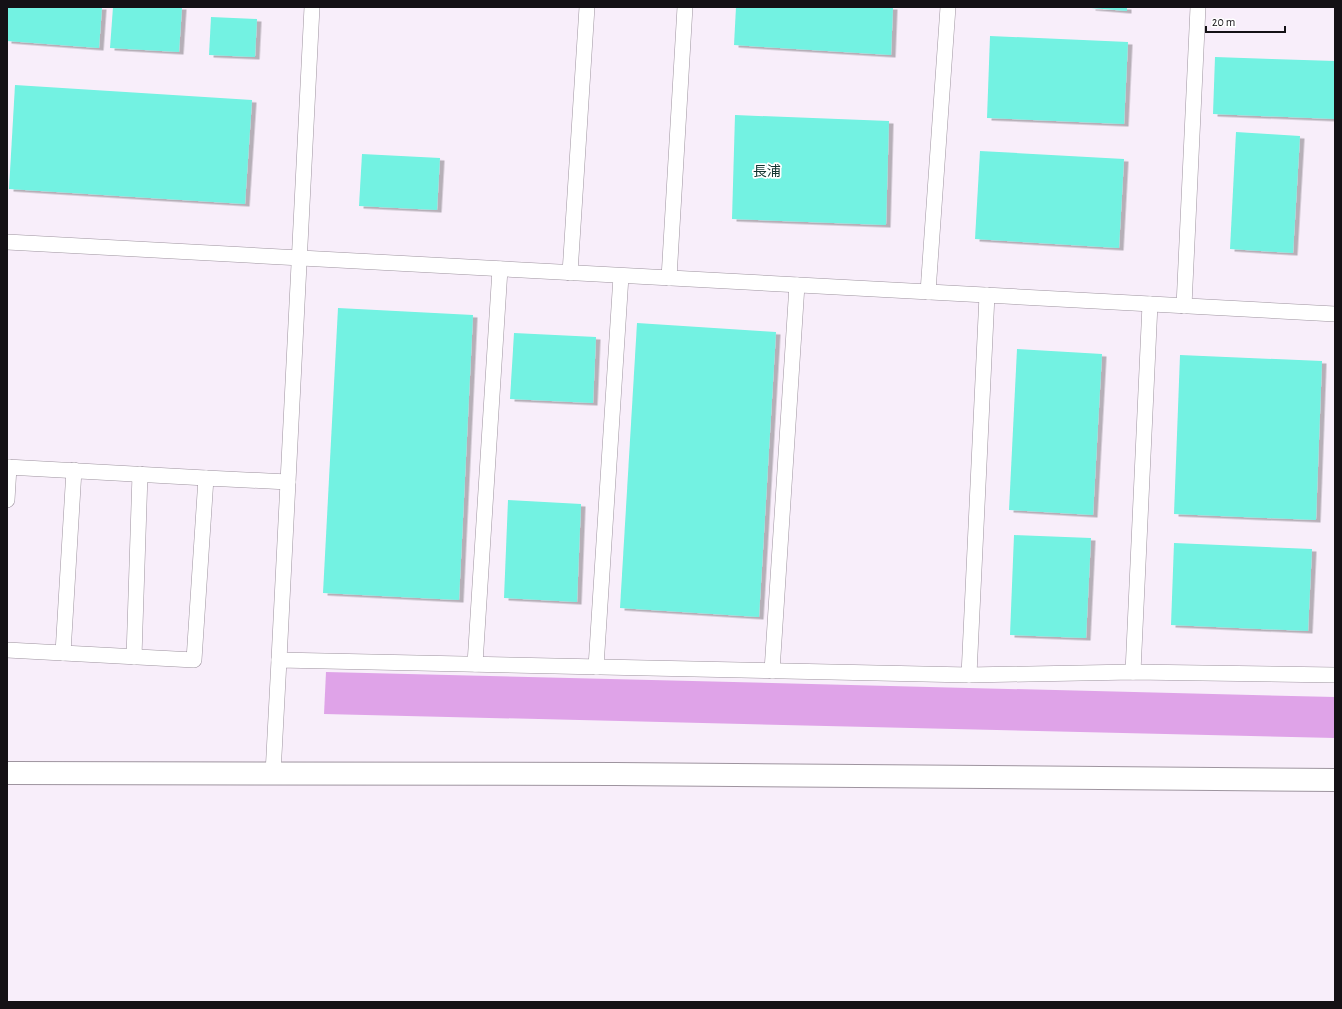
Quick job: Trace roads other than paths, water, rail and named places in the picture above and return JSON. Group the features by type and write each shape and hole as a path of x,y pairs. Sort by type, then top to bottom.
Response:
{"street":[{"path":"7,773 616,774 1335,780"}],"lane":[{"path":"273,774 312,7"},
{"path":"570,273 587,7"},
{"path":"669,278 685,7"},
{"path":"928,292 948,7"},
{"path":"1184,306 1198,7"},
{"path":"7,242 1335,314"},
{"path":"475,664 500,269"},
{"path":"596,667 621,276"},
{"path":"772,671 797,285"},
{"path":"969,675 987,295"},
{"path":"1133,672 1150,304"},
{"path":"7,500 8,467 288,482"},
{"path":"63,653 74,470"},
{"path":"134,657 140,474"},
{"path":"7,650 194,660 206,478"},
{"path":"279,660 969,675 1133,672 1335,675"}],"district":[{"name":"長浦","path":"767,172"}]}
